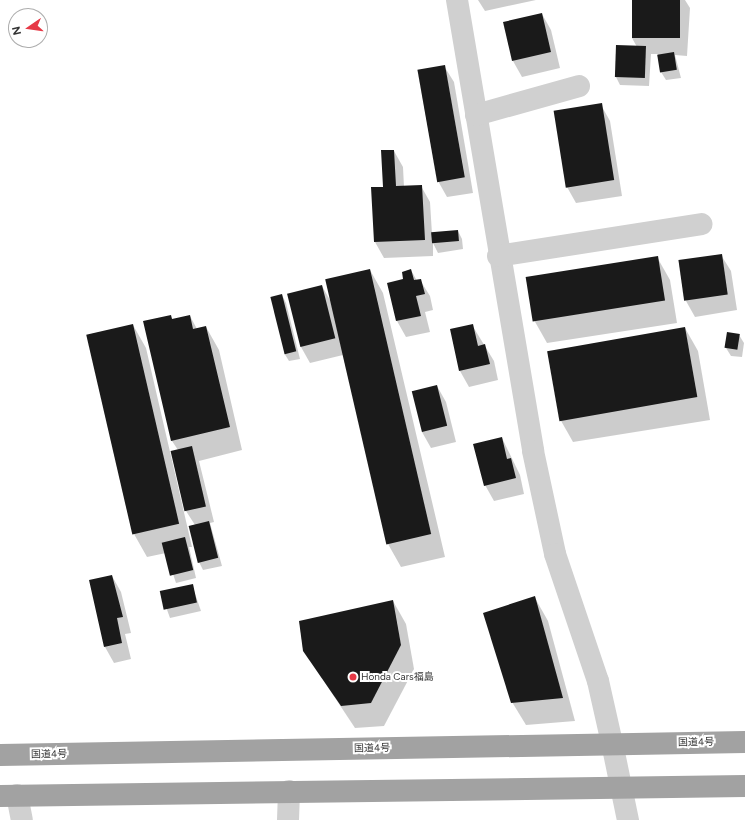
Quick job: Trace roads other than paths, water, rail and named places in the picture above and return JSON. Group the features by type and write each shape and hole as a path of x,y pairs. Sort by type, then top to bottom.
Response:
{"highway":[{"name":"国道4号","path":"0,755 612,743 745,742"},
{"path":"8,796 289,791 621,789 745,786"}],"street":[{"path":"457,0 498,256 532,451 555,554 598,681 628,820"},
{"path":"476,115 579,86"},
{"path":"498,256 702,224"},
{"path":"288,820 289,791"},
{"path":"8,796 22,820"}],"place":[{"name":"Honda Cars福島","path":"353,677"}]}
